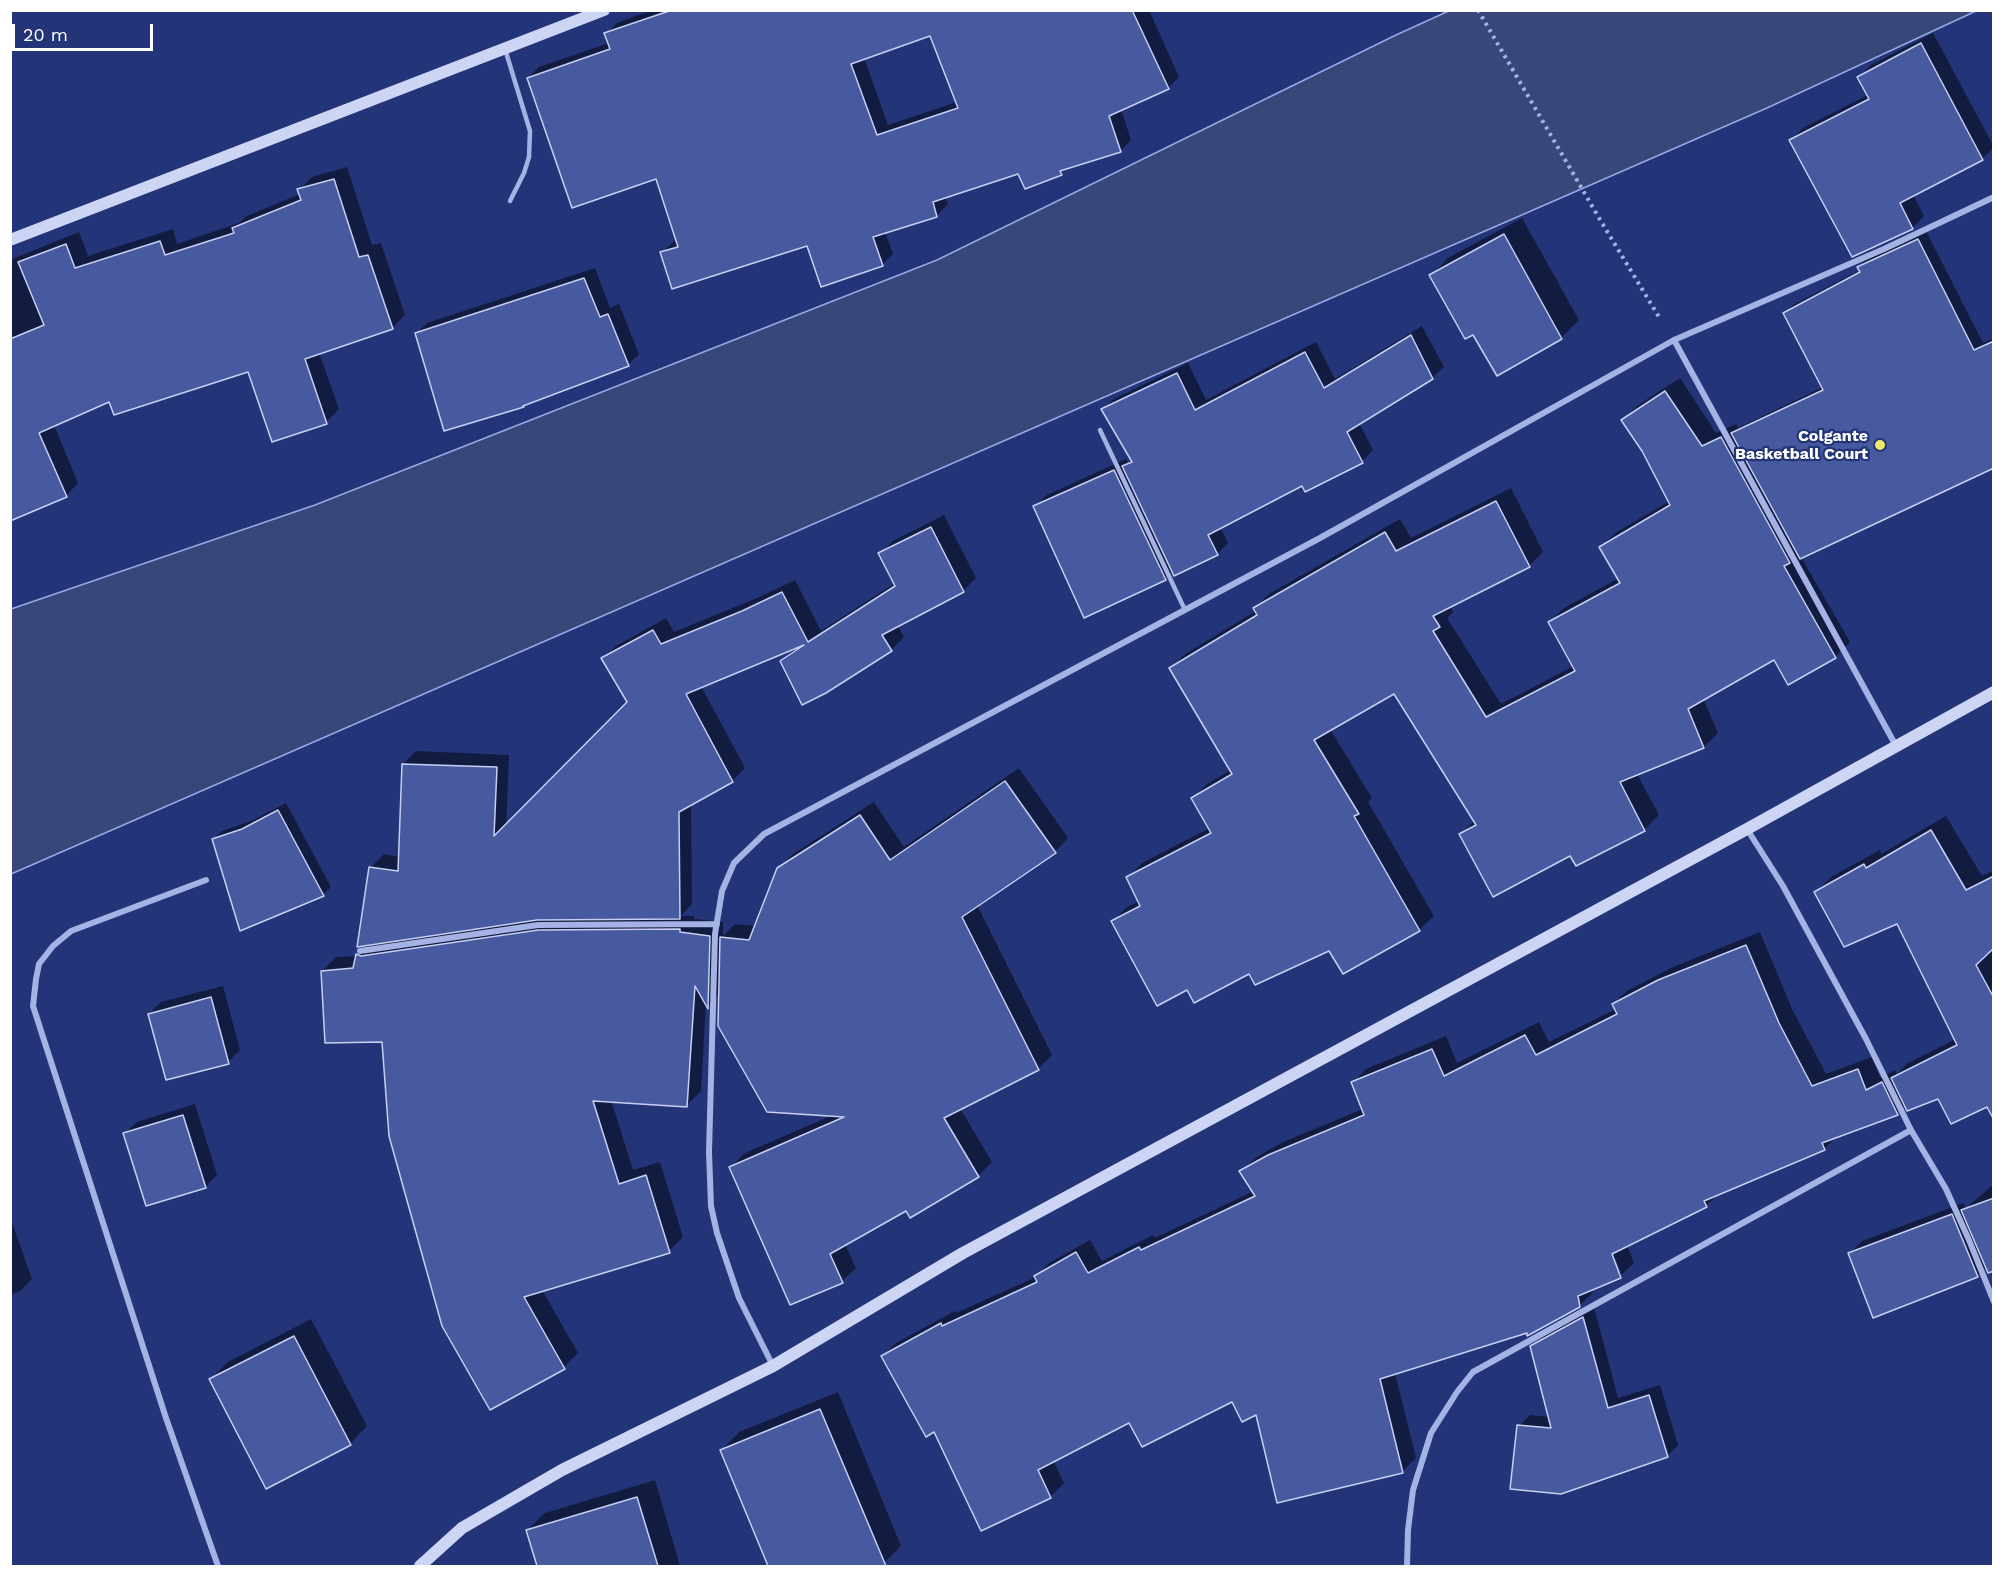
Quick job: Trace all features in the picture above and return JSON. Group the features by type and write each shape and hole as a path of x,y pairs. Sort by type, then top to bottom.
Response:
{"main road":[{"path":"10,240 604,10"},
{"path":"420,1566 462,1528 562,1470 773,1366 973,1247 1747,830 1994,692"}],"street":[{"path":"773,1366 739,1298 717,1233 711,1206 709,1152 715,934 722,891 734,863 764,834 1331,532 1674,340 1884,249 1994,197"},
{"path":"1674,340 1896,746"},
{"path":"1747,830 1783,886 1866,1039 1911,1130 1946,1189 1994,1302"},
{"path":"206,880 71,931 53,946 39,964 33,1006 162,1407 218,1566"},
{"path":"360,951 538,925 717,924"},
{"path":"1407,1566 1408,1530 1413,1490 1431,1433 1457,1392 1473,1372 1911,1130"}],"lane":[{"path":"505,49 530,131 529,156 524,173 510,201"},
{"path":"1100,430 1185,610"}],"path":[{"path":"1478,10 1599,218 1674,340"}],"water":[{"path":"1451,10 1976,11 1767,108 11,874 11,609 315,505 937,260"}],"building":[{"path":"672,10 1132,10 1169,89 1109,116 1121,152 1060,171 1062,175 1025,189 1018,174 933,202 937,217 873,237 883,266 821,287 807,246 672,289 660,252 678,247 656,179 572,208 527,78 610,49 604,33","holes":["930,36 958,108 877,135 851,64"]},
{"path":"1921,43 1983,160 1900,203 1913,229 1852,257 1789,140 1869,99 1857,77"},
{"path":"334,179 359,257 368,255 393,329 305,359 327,424 272,442 248,372 114,415 109,402 39,433 67,497 10,521 10,339 44,325 18,262 66,244 75,268 160,241 165,255 234,233 232,228 301,200 297,189"},
{"path":"1504,234 1562,339 1497,376 1473,335 1465,339 1429,275"},
{"name":"Colgante Basketball Court","path":"1918,239 1974,350 1994,341 1994,468 1800,559 1731,433 1823,390 1783,313 1860,272 1857,267"},
{"path":"584,278 600,317 608,314 629,366 524,407 444,431 415,333"},
{"path":"1411,335 1433,379 1347,432 1363,463 1305,492 1302,486 1208,535 1218,555 1174,576 1122,466 1132,462 1101,409 1177,373 1195,410 1305,352 1324,388"},
{"path":"1665,391 1702,446 1721,437 1790,563 1784,566 1836,658 1788,685 1774,660 1688,709 1704,748 1620,782 1645,831 1576,866 1570,856 1493,897 1459,834 1476,825 1394,694 1314,740 1359,814 1354,816 1420,931 1343,974 1329,951 1255,985 1249,974 1194,1003 1187,990 1157,1006 1111,921 1140,906 1126,877 1211,833 1191,798 1232,774 1169,668 1257,615 1253,608 1385,532 1396,551 1496,501 1530,567 1433,616 1440,627 1433,631 1486,717 1575,671 1548,622 1620,583 1599,547 1670,505 1642,451 1621,420"},
{"path":"1114,470 1166,580 1084,618 1033,506"},
{"path":"931,527 964,592 882,635 892,651 826,693 802,705 780,661 804,645 686,694 733,782 679,812 680,919 537,920 357,947 369,867 398,871 402,764 497,767 494,836 627,702 601,658 653,630 661,644 782,592 808,642 895,586 878,553"},
{"path":"1005,781 1056,853 962,917 1039,1070 944,1118 979,1177 910,1218 906,1211 830,1254 843,1283 790,1305 729,1167 844,1117 767,1112 718,1026 720,937 749,940 777,868 860,815 890,860"},
{"path":"278,810 324,896 240,931 212,839 242,829"},
{"path":"1931,830 1966,890 1994,876 1994,948 1976,965 1994,998 1994,1120 1987,1107 1951,1124 1938,1099 1907,1111 1891,1078 1957,1045 1897,924 1844,947 1814,892 1864,864 1866,868"},
{"path":"680,929 680,932 710,936 708,1009 695,986 687,1107 593,1101 619,1184 646,1175 670,1253 524,1297 565,1369 490,1410 442,1326 389,1136 382,1042 325,1043 321,971 353,968 356,954 361,956 538,930"},
{"path":"1746,945 1779,1023 1812,1086 1858,1069 1866,1090 1882,1082 1898,1115 1822,1143 1825,1150 1704,1201 1707,1207 1612,1254 1621,1278 1578,1296 1580,1307 1527,1336 1527,1333 1380,1379 1403,1473 1277,1503 1256,1415 1242,1422 1232,1402 1142,1447 1129,1423 1038,1470 1051,1498 981,1531 934,1432 926,1437 881,1356 941,1323 942,1326 1037,1282 1034,1276 1076,1252 1088,1273 1139,1247 1141,1250 1255,1196 1239,1171 1268,1155 1364,1115 1351,1082 1432,1049 1444,1076 1525,1035 1536,1055 1617,1014 1612,1004 1658,980"},
{"path":"211,997 229,1064 166,1080 148,1014"},
{"path":"183,1115 206,1188 146,1206 123,1133"},
{"path":"1994,1198 1994,1271 1988,1273 1961,1210"},
{"path":"1952,1214 1978,1277 1873,1318 1848,1253"},
{"path":"1583,1317 1608,1408 1649,1395 1668,1457 1561,1494 1510,1489 1517,1425 1551,1428 1530,1346"},
{"path":"294,1336 351,1445 266,1489 209,1379"},
{"path":"820,1409 886,1566 768,1566 720,1450"},
{"path":"637,1497 658,1566 537,1566 526,1530"}],"place":[{"name":"Colgante Basketball Court","path":"1880,445"}]}
